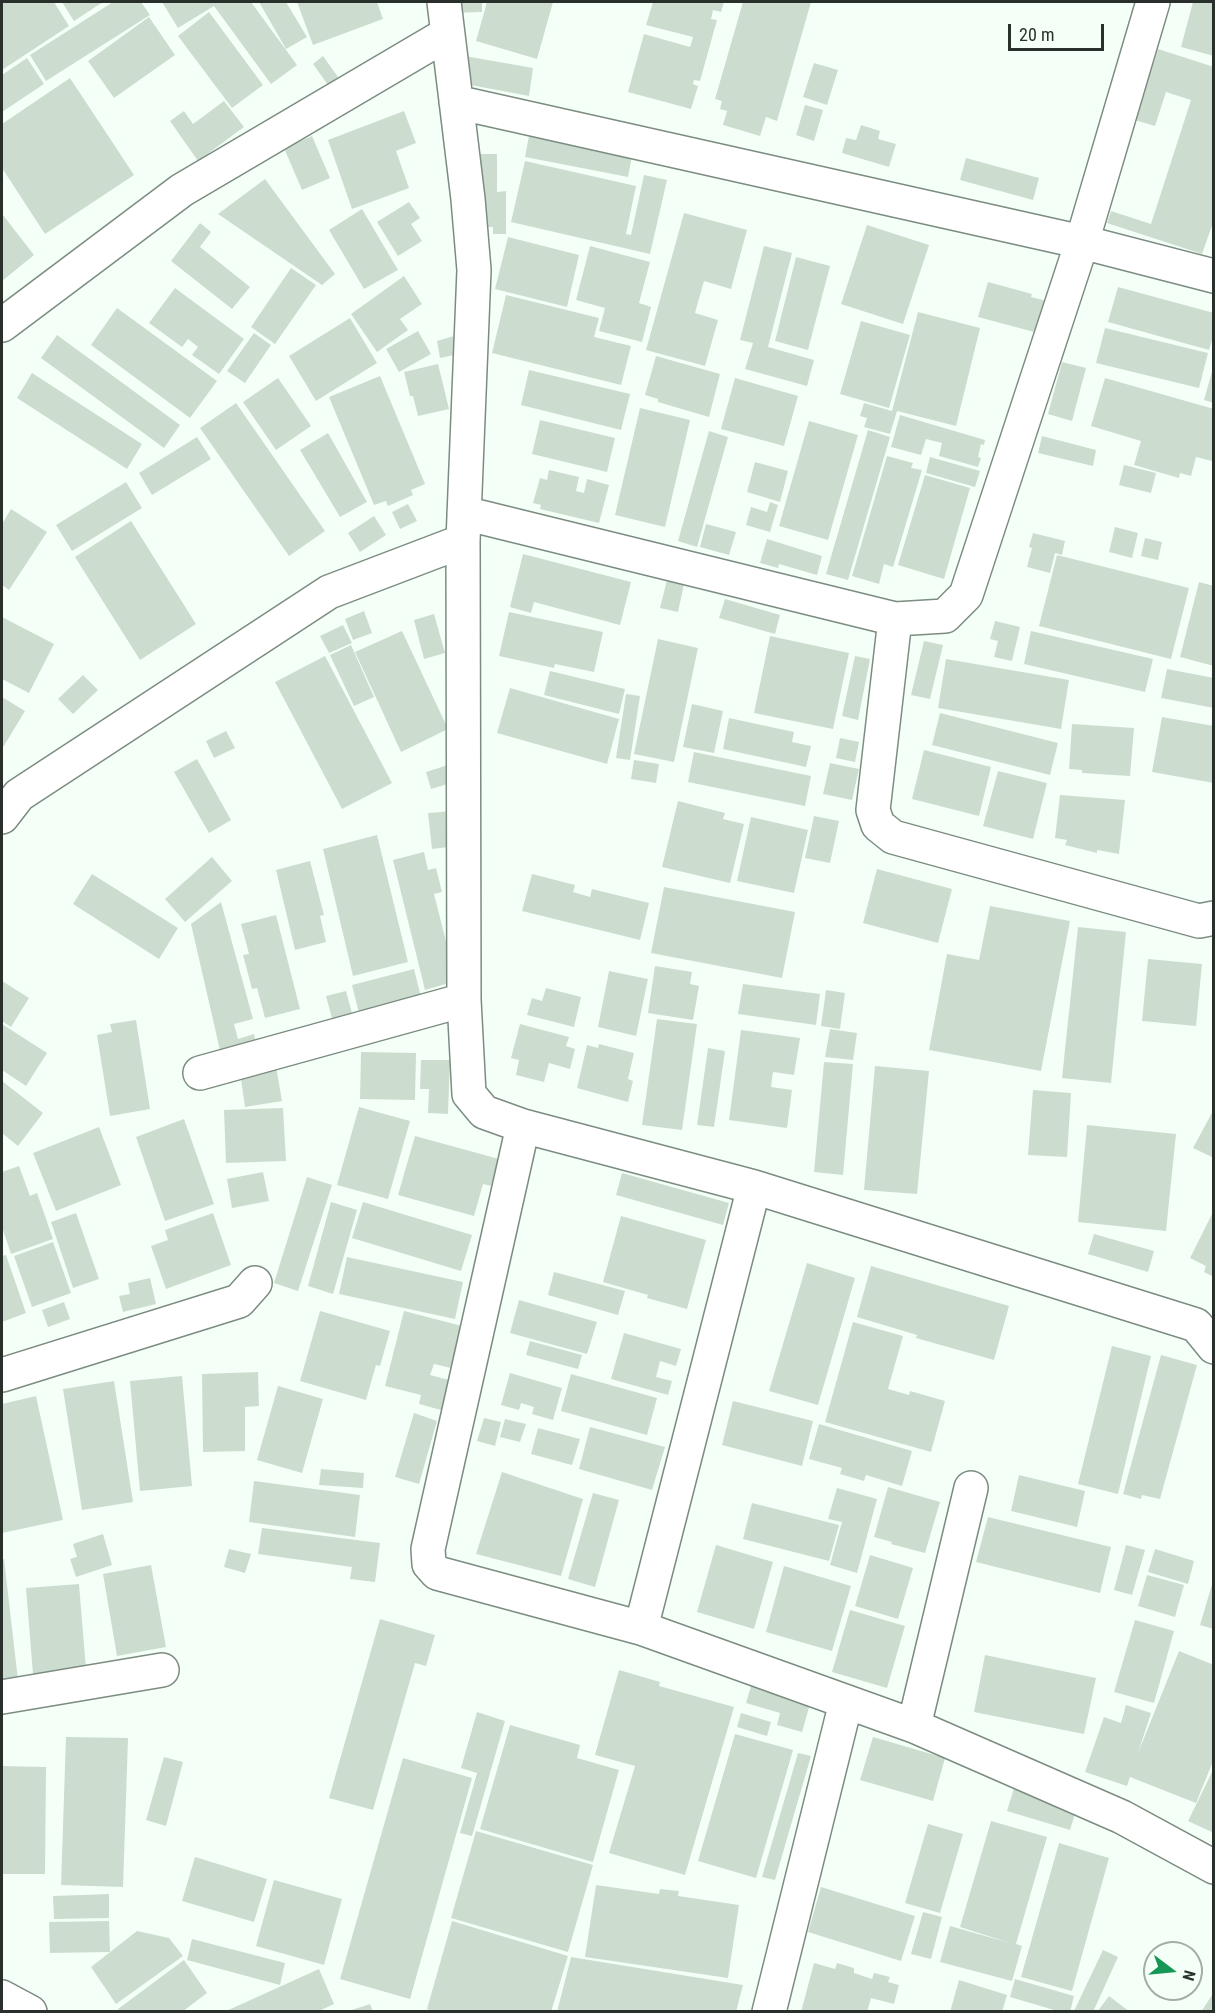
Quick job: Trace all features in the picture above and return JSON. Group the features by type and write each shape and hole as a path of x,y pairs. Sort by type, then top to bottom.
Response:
{"street":[{"path":"444,2 468,199 474,270 463,527 464,1000 469,1094 484,1112 523,1126 753,1187 1196,1325 1214,1347"},
{"path":"2,817 19,795 329,592 463,527 896,619 945,616 966,595 1082,242 1153,2"},
{"path":"2,324 182,190 447,34"},
{"path":"456,102 1082,242 1214,276"},
{"path":"896,619 873,810 878,825 893,837 1209,924"},
{"path":"200,1073 464,1000"},
{"path":"523,1126 428,1549 429,1564 437,1573 641,1628 914,1726 1122,1817 1214,1868"},
{"path":"641,1628 753,1187"},
{"path":"2,1375 239,1301 255,1283"},
{"path":"914,1726 971,1488"},
{"path":"2,1697 162,1670"},
{"path":"769,2012 846,1702"},
{"path":"2,1996 30,2012"}],"building":[{"path":"2,2 54,2 69,26 2,70"},
{"path":"62,2 103,2 74,21"},
{"path":"113,2 141,2 150,15 46,81 30,55"},
{"path":"162,2 251,2 297,65 271,84 214,6 178,28"},
{"path":"259,2 286,2 307,37 286,49"},
{"path":"297,2 377,2 383,19 313,45"},
{"path":"453,2 482,2 482,12 453,13"},
{"path":"487,2 553,2 537,59 476,41"},
{"path":"653,2 724,2 721,12 713,10 711,19 717,20 700,81 694,80 693,84 698,86 691,109 628,92 644,34 690,47 693,37 646,25"},
{"path":"743,2 811,2 777,121 766,117 760,136 723,125 727,111 720,109 722,101 715,99"},
{"path":"1193,2 1214,2 1214,56 1181,47"},
{"path":"209,12 263,85 232,108 178,36"},
{"path":"149,17 175,55 114,98 88,61"},
{"path":"1158,49 1214,67 1214,220 1202,254 1107,223 1111,211 1151,224 1191,100 1166,92 1155,126 1135,120"},
{"path":"323,56 338,77 328,85 313,64"},
{"path":"465,56 533,68 529,96 460,83"},
{"path":"27,58 44,84 2,112 2,75"},
{"path":"814,63 838,70 827,105 803,97"},
{"path":"70,78 134,175 45,234 2,168 2,124"},
{"path":"224,101 244,127 198,161 170,121 184,111 193,124"},
{"path":"805,105 823,110 814,141 796,135"},
{"path":"404,111 416,143 396,151 409,188 352,209 328,140"},
{"path":"861,125 880,131 878,139 896,144 889,167 842,153 846,138 856,140"},
{"path":"312,136 330,178 302,190 284,148"},
{"path":"529,136 632,156 628,177 525,157"},
{"path":"476,154 497,154 497,192 506,191 506,234 493,234 493,227 477,227"},
{"path":"966,158 1039,178 1033,200 960,180"},
{"path":"525,161 636,186 626,234 631,235 644,175 667,180 650,254 511,222"},
{"path":"265,179 335,274 322,285 218,214"},
{"path":"409,202 420,218 411,224 422,241 398,256 377,222"},
{"path":"362,209 398,270 364,289 329,230"},
{"path":"684,213 747,230 731,289 704,281 695,313 718,320 705,366 646,350"},
{"path":"2,216 34,255 2,281"},
{"path":"200,223 211,232 200,247 250,287 232,309 171,261"},
{"path":"867,225 929,245 903,324 841,304"},
{"path":"508,237 579,255 567,307 495,289"},
{"path":"590,246 650,262 639,303 651,307 642,342 599,331 605,308 576,300"},
{"path":"764,246 792,253 768,347 814,360 807,386 745,369 753,343 740,340"},
{"path":"796,257 830,266 808,350 775,341"},
{"path":"291,268 316,285 275,344 251,327"},
{"path":"404,276 422,304 400,319 408,330 377,352 351,314"},
{"path":"988,282 1032,294 1031,297 1047,301 1038,333 978,317"},
{"path":"1118,287 1214,313 1214,334 1209,350 1108,322"},
{"path":"175,288 244,339 219,374 192,355 198,347 188,339 182,347 149,323"},
{"path":"506,295 599,318 594,337 631,346 621,385 492,353"},
{"path":"117,308 217,381 190,418 91,345"},
{"path":"918,312 980,328 956,426 897,411 890,434 864,427 867,418 860,416 864,403 892,411"},
{"path":"350,318 377,363 316,401 289,356"},
{"path":"861,321 910,335 889,408 840,394"},
{"path":"1105,328 1208,353 1199,388 1096,363"},
{"path":"418,331 431,354 399,372 386,349"},
{"path":"254,333 271,345 245,383 227,371"},
{"path":"57,335 180,425 164,448 41,358"},
{"path":"454,336 459,354 440,358 437,341"},
{"path":"656,356 720,374 709,417 658,402 658,399 645,395"},
{"path":"1062,362 1086,368 1072,421 1048,414"},
{"path":"438,364 449,409 418,416 404,372"},
{"path":"1214,368 1214,403 1204,400"},
{"path":"529,370 630,394 621,430 521,405"},
{"path":"32,373 142,444 127,469 17,398"},
{"path":"380,376 425,484 411,490 413,495 388,506 386,501 374,505 329,397"},
{"path":"278,378 311,426 276,450 243,402"},
{"path":"735,378 798,396 784,446 721,429"},
{"path":"1105,378 1214,409 1212,461 1196,457 1191,476 1180,473 1179,478 1134,465 1141,441 1091,426"},
{"path":"236,403 325,531 289,556 200,428"},
{"path":"640,408 690,420 665,527 615,515"},
{"path":"900,415 985,440 984,445 981,444 978,457 981,458 978,467 939,456 942,443 926,439 921,455 891,447"},
{"path":"540,420 615,438 607,472 532,454"},
{"path":"809,421 858,435 828,540 779,526"},
{"path":"868,430 890,437 848,580 826,574"},
{"path":"709,431 728,437 697,547 678,541"},
{"path":"328,433 367,502 340,517 300,450"},
{"path":"1042,436 1096,450 1093,466 1038,453"},
{"path":"197,437 211,459 152,495 139,473"},
{"path":"887,456 913,463 911,468 922,470 893,567 884,564 879,584 852,576"},
{"path":"930,457 980,471 975,487 926,473"},
{"path":"755,462 788,471 780,502 747,492"},
{"path":"1124,465 1156,473 1151,493 1119,485"},
{"path":"549,470 579,477 576,491 584,493 587,479 609,485 599,523 540,509 541,505 533,503 540,478 547,480"},
{"path":"925,475 970,488 944,579 898,565"},
{"path":"126,482 142,508 72,551 56,525"},
{"path":"770,502 778,505 770,532 746,525 751,507 767,512"},
{"path":"408,504 417,521 400,529 392,512"},
{"path":"11,509 47,532 9,590 2,585 2,524"},
{"path":"374,516 386,535 360,552 348,533"},
{"path":"131,521 196,624 140,660 75,557"},
{"path":"706,524 736,532 729,555 700,547"},
{"path":"1115,527 1138,533 1132,558 1109,552"},
{"path":"1033,533 1065,541 1062,555 1055,553 1050,573 1027,567"},
{"path":"1145,538 1162,542 1158,560 1141,556"},
{"path":"767,539 822,556 817,575 779,564 778,568 760,563"},
{"path":"523,554 631,582 620,625 534,602 531,613 510,607"},
{"path":"1057,555 1189,588 1171,659 1039,626"},
{"path":"667,580 684,584 678,612 660,608"},
{"path":"1199,582 1214,586 1212,638 1214,638 1214,666 1180,657"},
{"path":"725,599 780,615 775,634 719,618"},
{"path":"364,611 372,633 353,640 345,619"},
{"path":"509,612 603,632 594,672 555,664 554,668 499,656"},
{"path":"434,614 445,653 424,659 414,620"},
{"path":"2,617 54,644 29,693 2,679"},
{"path":"995,621 1020,627 1012,661 994,657 998,641 990,639"},
{"path":"343,625 352,643 329,653 320,636"},
{"path":"402,631 448,729 401,752 355,652"},
{"path":"1031,631 1153,659 1145,692 1024,664"},
{"path":"770,636 849,653 833,729 754,713"},
{"path":"658,639 698,648 674,762 634,754"},
{"path":"924,641 943,645 930,699 911,695"},
{"path":"351,645 374,697 354,706 330,655"},
{"path":"325,656 392,783 342,809 275,682"},
{"path":"855,656 870,659 858,720 842,716"},
{"path":"946,659 1069,680 1061,729 938,708"},
{"path":"1167,669 1214,678 1214,708 1161,698"},
{"path":"550,671 625,689 619,714 544,695"},
{"path":"83,675 98,690 73,714 58,699"},
{"path":"510,688 619,719 607,764 497,733"},
{"path":"626,694 640,696 630,760 616,758"},
{"path":"2,697 25,711 2,749"},
{"path":"692,704 723,711 714,753 683,747"},
{"path":"940,713 1058,743 1050,775 932,745"},
{"path":"1162,717 1214,726 1214,783 1152,772"},
{"path":"729,718 794,732 792,742 811,746 806,767 723,749"},
{"path":"1072,724 1134,728 1130,776 1082,773 1082,770 1069,769"},
{"path":"226,731 235,748 214,758 206,741"},
{"path":"840,738 859,742 855,762 836,758"},
{"path":"924,750 991,767 979,816 912,799"},
{"path":"694,752 811,776 805,806 688,782"},
{"path":"197,759 231,820 209,833 174,772"},
{"path":"634,760 659,764 656,783 631,779"},
{"path":"830,763 859,769 852,800 823,794"},
{"path":"451,764 457,781 431,789 426,772"},
{"path":"998,771 1047,783 1033,839 983,826"},
{"path":"1060,795 1125,800 1119,854 1097,850 1097,853 1065,845 1067,840 1055,838"},
{"path":"678,801 725,813 723,819 744,824 730,883 662,867"},
{"path":"453,811 457,846 432,849 428,813"},
{"path":"814,816 839,821 830,863 805,858"},
{"path":"751,817 808,830 794,893 737,881"},
{"path":"377,835 408,962 353,976 323,849"},
{"path":"424,852 428,870 436,868 442,892 434,894 456,981 425,990 393,860"},
{"path":"212,857 232,881 185,922 165,899"},
{"path":"310,861 324,915 320,916 326,942 295,950 276,870"},
{"path":"877,869 952,889 938,943 863,923"},
{"path":"92,874 178,928 159,959 73,904"},
{"path":"532,874 575,885 573,892 590,897 592,889 649,903 640,940 522,911"},
{"path":"664,887 795,912 782,978 651,953"},
{"path":"221,902 253,1019 234,1024 238,1039 254,1034 257,1048 222,1059 191,924"},
{"path":"990,906 1070,921 1041,1071 929,1050 947,954 979,960"},
{"path":"276,915 300,1009 265,1018 257,988 252,989 243,955 249,954 241,924"},
{"path":"1078,927 1126,932 1111,1083 1062,1078"},
{"path":"1148,959 1202,964 1196,1026 1142,1021"},
{"path":"655,966 692,972 690,984 699,986 693,1020 648,1013"},
{"path":"414,969 421,997 359,1013 352,985"},
{"path":"609,971 648,979 636,1036 598,1027"},
{"path":"2,981 29,998 11,1027 2,1021"},
{"path":"743,984 820,994 816,1025 738,1014"},
{"path":"546,988 581,997 574,1027 527,1015 532,998 542,1001"},
{"path":"826,990 845,993 840,1029 821,1026"},
{"path":"346,991 353,1017 333,1022 326,996"},
{"path":"657,1019 697,1024 682,1130 642,1125"},
{"path":"136,1020 150,1109 110,1116 97,1035 112,1032 110,1024"},
{"path":"2,1024 47,1053 26,1086 2,1070"},
{"path":"520,1024 569,1037 566,1046 575,1049 570,1069 549,1063 544,1082 516,1075 519,1060 511,1058"},
{"path":"830,1029 857,1033 853,1060 825,1057"},
{"path":"741,1030 800,1038 794,1075 773,1072 771,1087 792,1090 787,1128 729,1120"},
{"path":"599,1044 634,1053 628,1079 633,1081 628,1102 577,1088 587,1045 598,1048"},
{"path":"708,1048 725,1051 714,1127 697,1125"},
{"path":"361,1052 416,1053 415,1100 360,1099"},
{"path":"421,1060 450,1060 448,1114 428,1113 429,1089 420,1089"},
{"path":"824,1062 853,1064 843,1175 814,1172"},
{"path":"276,1066 282,1101 245,1107 240,1072"},
{"path":"875,1066 929,1071 917,1194 864,1190"},
{"path":"2,1081 43,1113 18,1146 2,1133"},
{"path":"1033,1090 1071,1093 1067,1157 1028,1155"},
{"path":"359,1107 410,1121 388,1199 337,1185"},
{"path":"283,1108 286,1161 226,1163 224,1110"},
{"path":"1214,1109 1214,1158 1193,1148"},
{"path":"184,1119 214,1204 165,1221 136,1137"},
{"path":"1087,1125 1176,1134 1166,1231 1078,1222"},
{"path":"99,1127 121,1185 56,1211 33,1153"},
{"path":"415,1136 499,1159 491,1186 483,1184 474,1216 398,1195"},
{"path":"19,1166 30,1196 37,1193 53,1239 11,1254 2,1227 2,1172"},
{"path":"263,1172 269,1201 232,1208 227,1179"},
{"path":"622,1173 729,1203 723,1225 616,1195"},
{"path":"307,1177 332,1185 298,1291 274,1283"},
{"path":"331,1202 357,1210 333,1294 308,1286"},
{"path":"363,1202 472,1235 461,1271 352,1238"},
{"path":"1214,1210 1214,1277 1204,1272 1206,1266 1190,1258"},
{"path":"76,1213 99,1279 73,1288 51,1222"},
{"path":"213,1213 231,1265 166,1289 151,1246 168,1240 165,1230"},
{"path":"621,1216 706,1240 687,1309 603,1282"},
{"path":"1094,1234 1154,1251 1148,1272 1088,1254"},
{"path":"53,1242 71,1293 32,1307 14,1256"},
{"path":"6,1255 26,1313 2,1322 2,1256"},
{"path":"347,1257 463,1282 455,1319 339,1294"},
{"path":"807,1263 855,1278 818,1405 769,1391"},
{"path":"871,1266 1009,1306 994,1360 916,1338 917,1335 857,1317"},
{"path":"554,1272 625,1291 618,1315 548,1295"},
{"path":"150,1278 156,1304 123,1312 119,1296 130,1294 128,1283"},
{"path":"519,1300 597,1322 587,1354 510,1333"},
{"path":"64,1302 70,1319 48,1327 42,1310"},
{"path":"320,1311 390,1331 380,1366 376,1365 366,1400 300,1381"},
{"path":"404,1311 462,1326 451,1368 434,1364 430,1375 449,1380 441,1410 419,1404 421,1395 385,1386"},
{"path":"853,1322 903,1336 888,1389 909,1395 910,1391 945,1401 931,1452 825,1422"},
{"path":"624,1333 681,1349 676,1366 660,1361 656,1377 672,1381 668,1395 611,1379"},
{"path":"530,1341 582,1355 578,1369 526,1355"},
{"path":"1112,1346 1151,1356 1118,1494 1078,1484"},
{"path":"1161,1355 1197,1365 1160,1499 1142,1495 1141,1499 1123,1494"},
{"path":"258,1372 259,1406 245,1407 245,1451 203,1452 202,1374"},
{"path":"510,1373 562,1388 553,1420 532,1414 534,1407 521,1403 519,1410 501,1405"},
{"path":"571,1374 657,1398 647,1435 561,1411"},
{"path":"182,1376 192,1486 140,1491 130,1381"},
{"path":"114,1381 133,1502 82,1510 63,1389"},
{"path":"278,1386 323,1399 302,1473 257,1460"},
{"path":"36,1396 63,1520 2,1533 2,1404"},
{"path":"733,1401 813,1421 802,1466 722,1445"},
{"path":"414,1413 437,1421 419,1484 395,1477"},
{"path":"484,1418 501,1422 495,1446 477,1441"},
{"path":"505,1419 526,1424 520,1442 500,1437"},
{"path":"819,1424 912,1451 902,1486 866,1475 864,1481 840,1474 842,1468 809,1459"},
{"path":"590,1427 665,1447 652,1490 579,1469"},
{"path":"538,1428 580,1439 572,1465 531,1454"},
{"path":"321,1469 364,1473 363,1488 319,1485"},
{"path":"502,1472 583,1499 561,1576 476,1554"},
{"path":"1019,1475 1085,1491 1077,1527 1011,1511"},
{"path":"254,1481 360,1495 355,1537 249,1522"},
{"path":"888,1487 940,1502 925,1553 874,1537"},
{"path":"837,1488 877,1499 857,1573 830,1565 842,1522 828,1519"},
{"path":"593,1493 619,1500 595,1587 568,1579"},
{"path":"752,1503 839,1525 829,1561 743,1539"},
{"path":"988,1517 1111,1547 1100,1593 976,1562"},
{"path":"262,1528 380,1543 375,1582 350,1579 352,1567 258,1554"},
{"path":"103,1534 112,1565 76,1577 70,1559 77,1557 73,1544"},
{"path":"716,1545 773,1562 754,1629 697,1612"},
{"path":"1126,1545 1145,1550 1132,1595 1114,1590"},
{"path":"229,1549 251,1554 245,1573 224,1567"},
{"path":"1155,1549 1194,1561 1188,1584 1148,1572"},
{"path":"870,1555 913,1568 898,1619 855,1606"},
{"path":"2,1559 4,1559 18,1680 2,1682"},
{"path":"151,1565 166,1647 117,1656 103,1574"},
{"path":"784,1566 851,1586 832,1651 766,1632"},
{"path":"1147,1575 1184,1585 1175,1617 1138,1606"},
{"path":"1214,1581 1214,1629 1200,1625"},
{"path":"79,1584 86,1669 33,1674 26,1588"},
{"path":"850,1610 905,1626 887,1688 832,1672"},
{"path":"380,1619 435,1635 426,1666 415,1663 373,1810 329,1798"},
{"path":"1135,1620 1174,1631 1154,1703 1114,1692"},
{"path":"1179,1651 1214,1665 1214,1759 1196,1803 1130,1777 1127,1786 1085,1772 1104,1717 1121,1723 1126,1705 1151,1713 1138,1753"},
{"path":"985,1655 1096,1678 1084,1734 974,1712"},
{"path":"619,1670 660,1682 659,1686 734,1707 685,1875 609,1853 635,1766 595,1755"},
{"path":"751,1686 810,1704 802,1732 777,1725 780,1713 746,1703"},
{"path":"477,1712 505,1721 472,1836 460,1833 477,1773 461,1768"},
{"path":"741,1713 771,1722 767,1736 737,1727"},
{"path":"510,1725 580,1745 577,1758 619,1770 593,1862 480,1829"},
{"path":"735,1734 793,1750 756,1878 698,1861"},
{"path":"66,1737 128,1738 123,1887 61,1885"},
{"path":"873,1737 945,1758 933,1801 860,1780"},
{"path":"798,1753 811,1756 775,1880 762,1877"},
{"path":"164,1757 183,1762 166,1826 146,1820"},
{"path":"403,1758 472,1778 410,1999 340,1979"},
{"path":"2,1766 46,1767 45,1874 2,1874"},
{"path":"1214,1768 1214,1833 1188,1821"},
{"path":"1015,1785 1078,1804 1070,1830 1007,1811"},
{"path":"991,1821 1047,1837 1016,1944 1022,1946 1012,1981 940,1962 950,1926 1010,1943 960,1927"},
{"path":"928,1824 963,1834 940,1913 905,1903"},
{"path":"476,1831 593,1865 568,1952 451,1918"},
{"path":"1059,1843 1109,1858 1072,1991 1021,1977"},
{"path":"195,1857 267,1879 254,1922 182,1901"},
{"path":"274,1880 342,1899 324,1965 256,1946"},
{"path":"596,1885 659,1894 660,1889 679,1891 678,1896 739,1905 728,1978 585,1957"},
{"path":"821,1887 915,1916 901,1961 808,1932"},
{"path":"109,1894 109,1918 54,1919 53,1896"},
{"path":"923,1912 942,1917 931,1959 911,1954"},
{"path":"109,1921 110,1952 50,1953 49,1922"},
{"path":"452,1921 568,1956 551,2012 436,2012 427,2009"},
{"path":"137,1931 169,1938 183,1956 116,2004 91,1967"},
{"path":"192,1939 285,1963 280,1985 187,1960"},
{"path":"1103,1950 1118,1957 1093,2012 1076,2012 1074,2011"},
{"path":"571,1957 743,1985 736,2012 557,2012"},
{"path":"184,1960 207,1993 182,2012 120,2012 118,2009"},
{"path":"814,1963 835,1969 837,1963 854,1968 854,1973 872,1979 874,1973 890,1977 888,1982 899,1985 894,2004 871,1998 867,2012 801,2012"},
{"path":"319,1969 334,2004 317,2012 224,2012"},
{"path":"1015,1979 1074,1996 1070,2012 1061,2012 1010,1997"},
{"path":"959,1980 1007,1995 1002,2012 950,2012"},
{"path":"1214,1992 1214,2012 1201,2012"},
{"path":"1109,1996 1130,2012 1097,2012"},
{"path":"370,2004 373,2012 349,2012 349,2011"}]}
